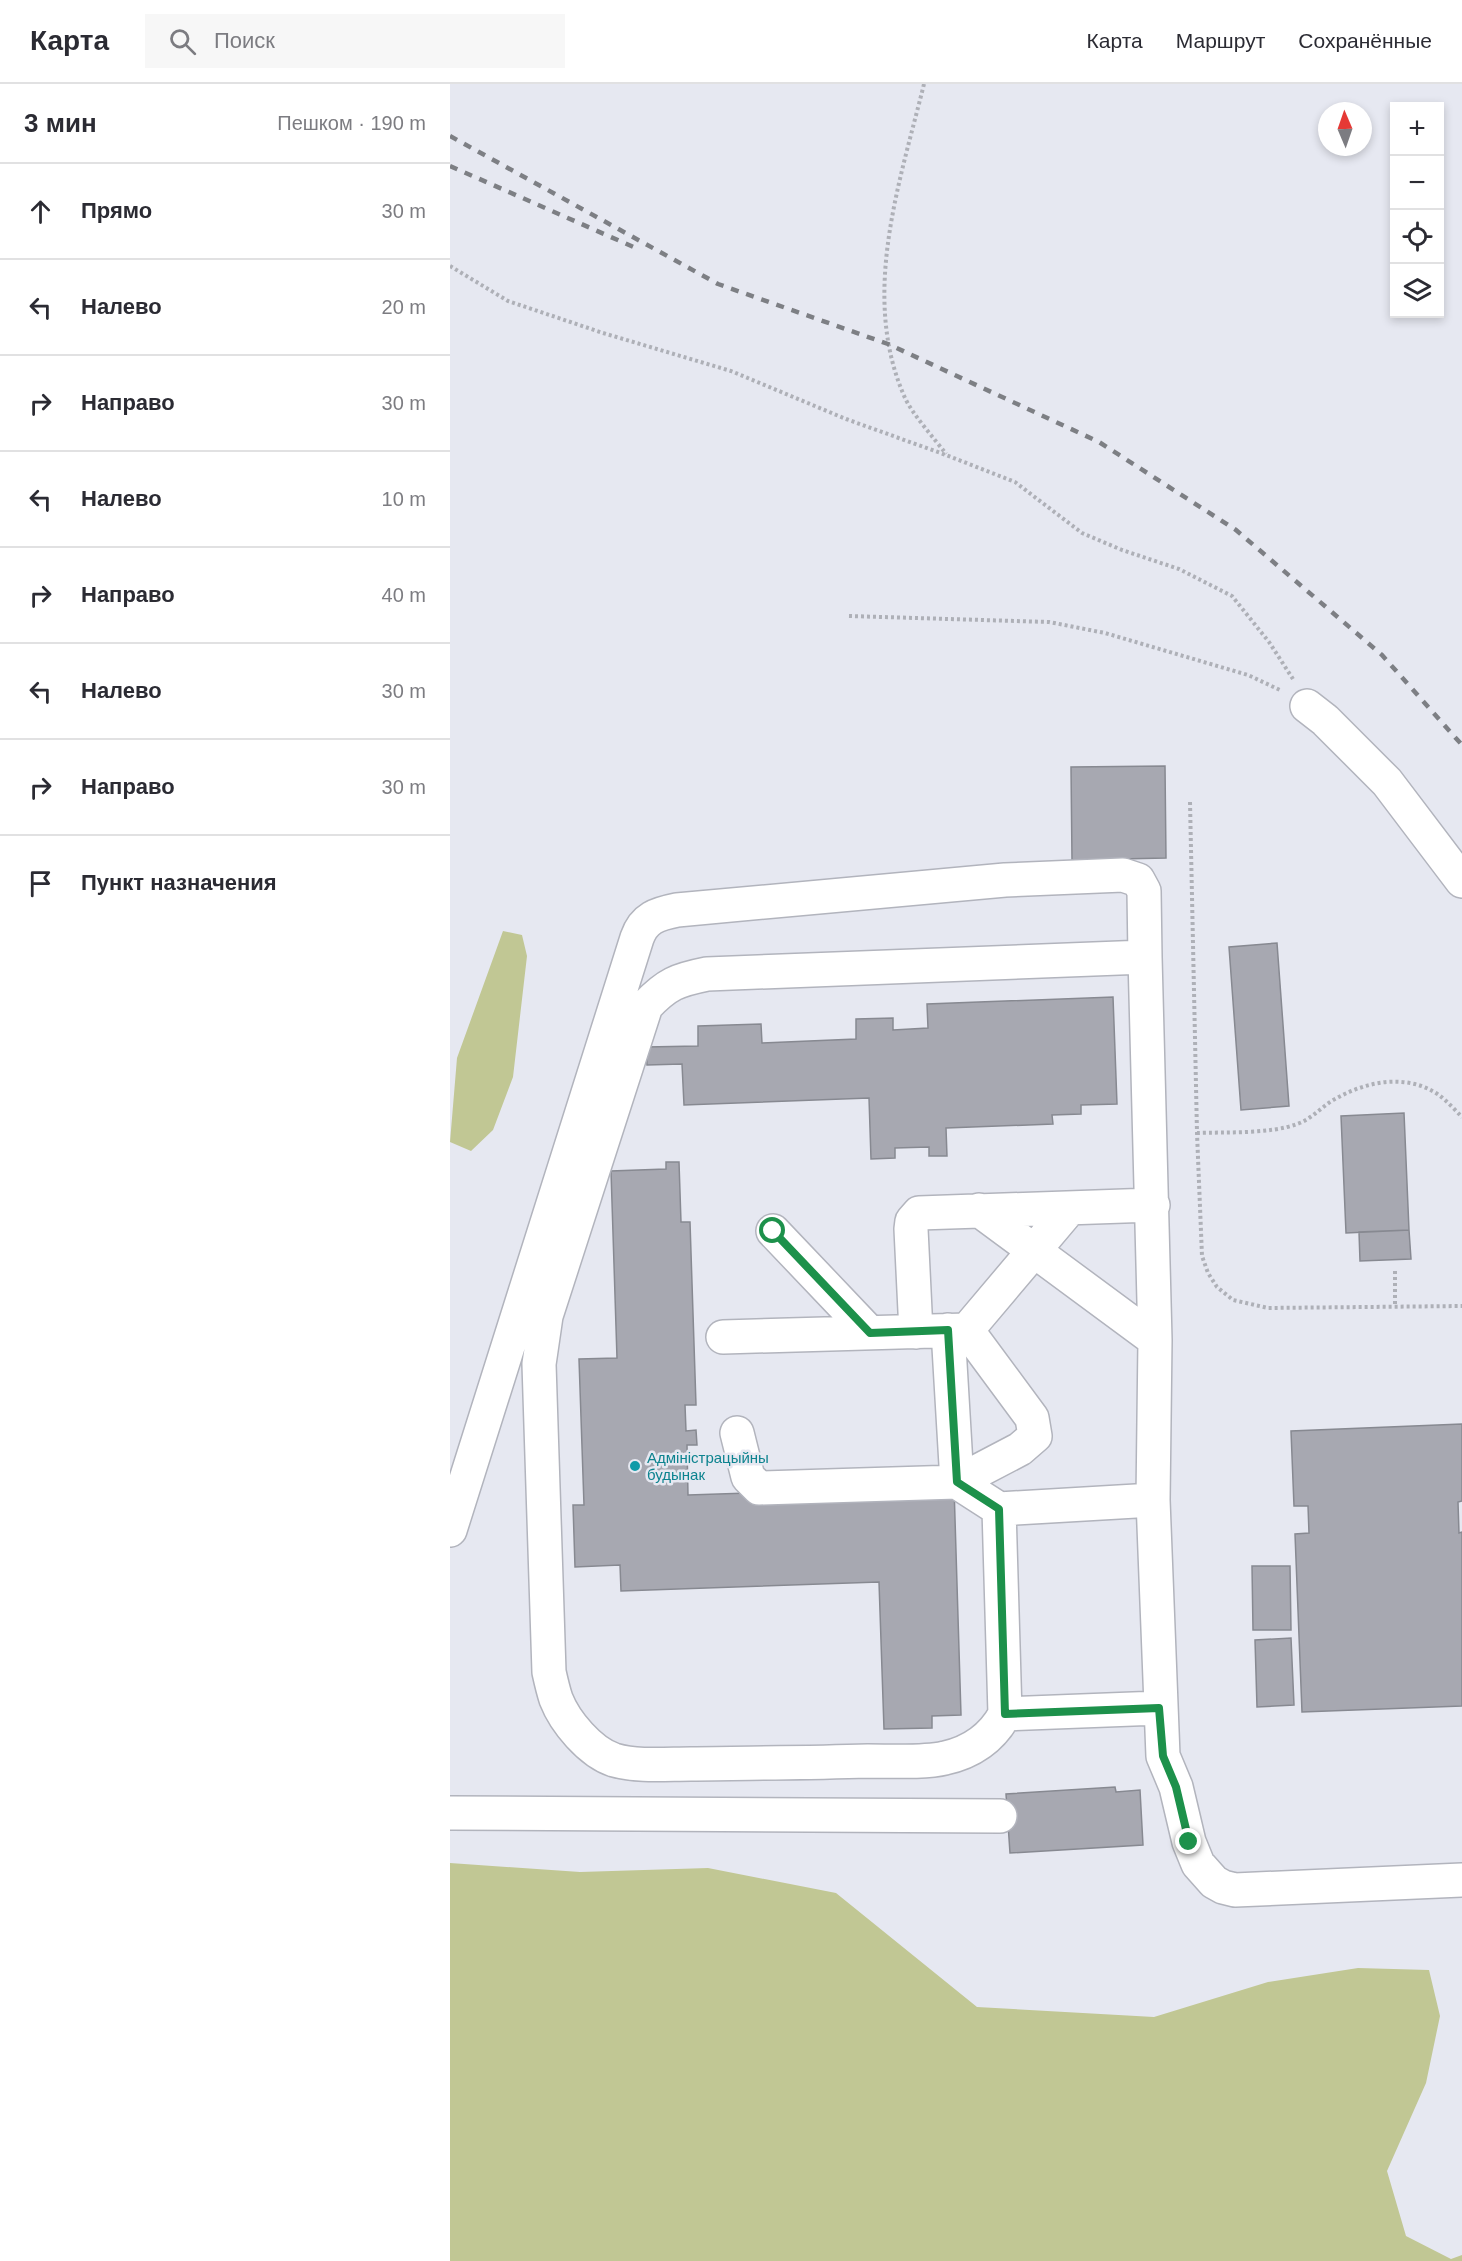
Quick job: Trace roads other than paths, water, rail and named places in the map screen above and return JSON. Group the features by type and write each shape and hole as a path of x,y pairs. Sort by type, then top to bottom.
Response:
{"lane":[{"path":"1306,704 1387,782 1462,881"},
{"path":"450,1530 637,938 648,918 677,910 1005,880 1123,875 1138,880 1144,891 1153,1205 1155,1340 1153,1500 1159,1708 1163,1756 1176,1787 1189,1842 1198,1864 1214,1882 1235,1890 1462,1880"},
{"path":"999,1509 1005,1714 997,1728 986,1740 972,1749 943,1759 642,1764 614,1760 597,1750 567,1720 556,1700 549,1672 539,1364 546,1316 646,1006 658,993 678,980 707,974 1145,957"},
{"path":"915,1332 911,1229 915,1216 927,1212 1153,1205"},
{"path":"723,1337 957,1330 1034,1251 1070,1208"},
{"path":"979,1210 1155,1340"},
{"path":"773,1231 870,1333"},
{"path":"737,1433 748,1477 759,1488 957,1482 1020,1449 1035,1436 1032,1418 957,1330"},
{"path":"957,1330 957,1482"},
{"path":"957,1482 999,1509 1153,1500"},
{"path":"1005,1714 1159,1708"},
{"path":"450,1813 1000,1816"}],"railway":[{"path":"450,136 718,284 888,344 1099,442 1236,530 1382,655 1462,745"},
{"path":"450,166 638,249"}],"place":[{"name":"Адміністрацыйны будынак","path":"635,1466"}]}
